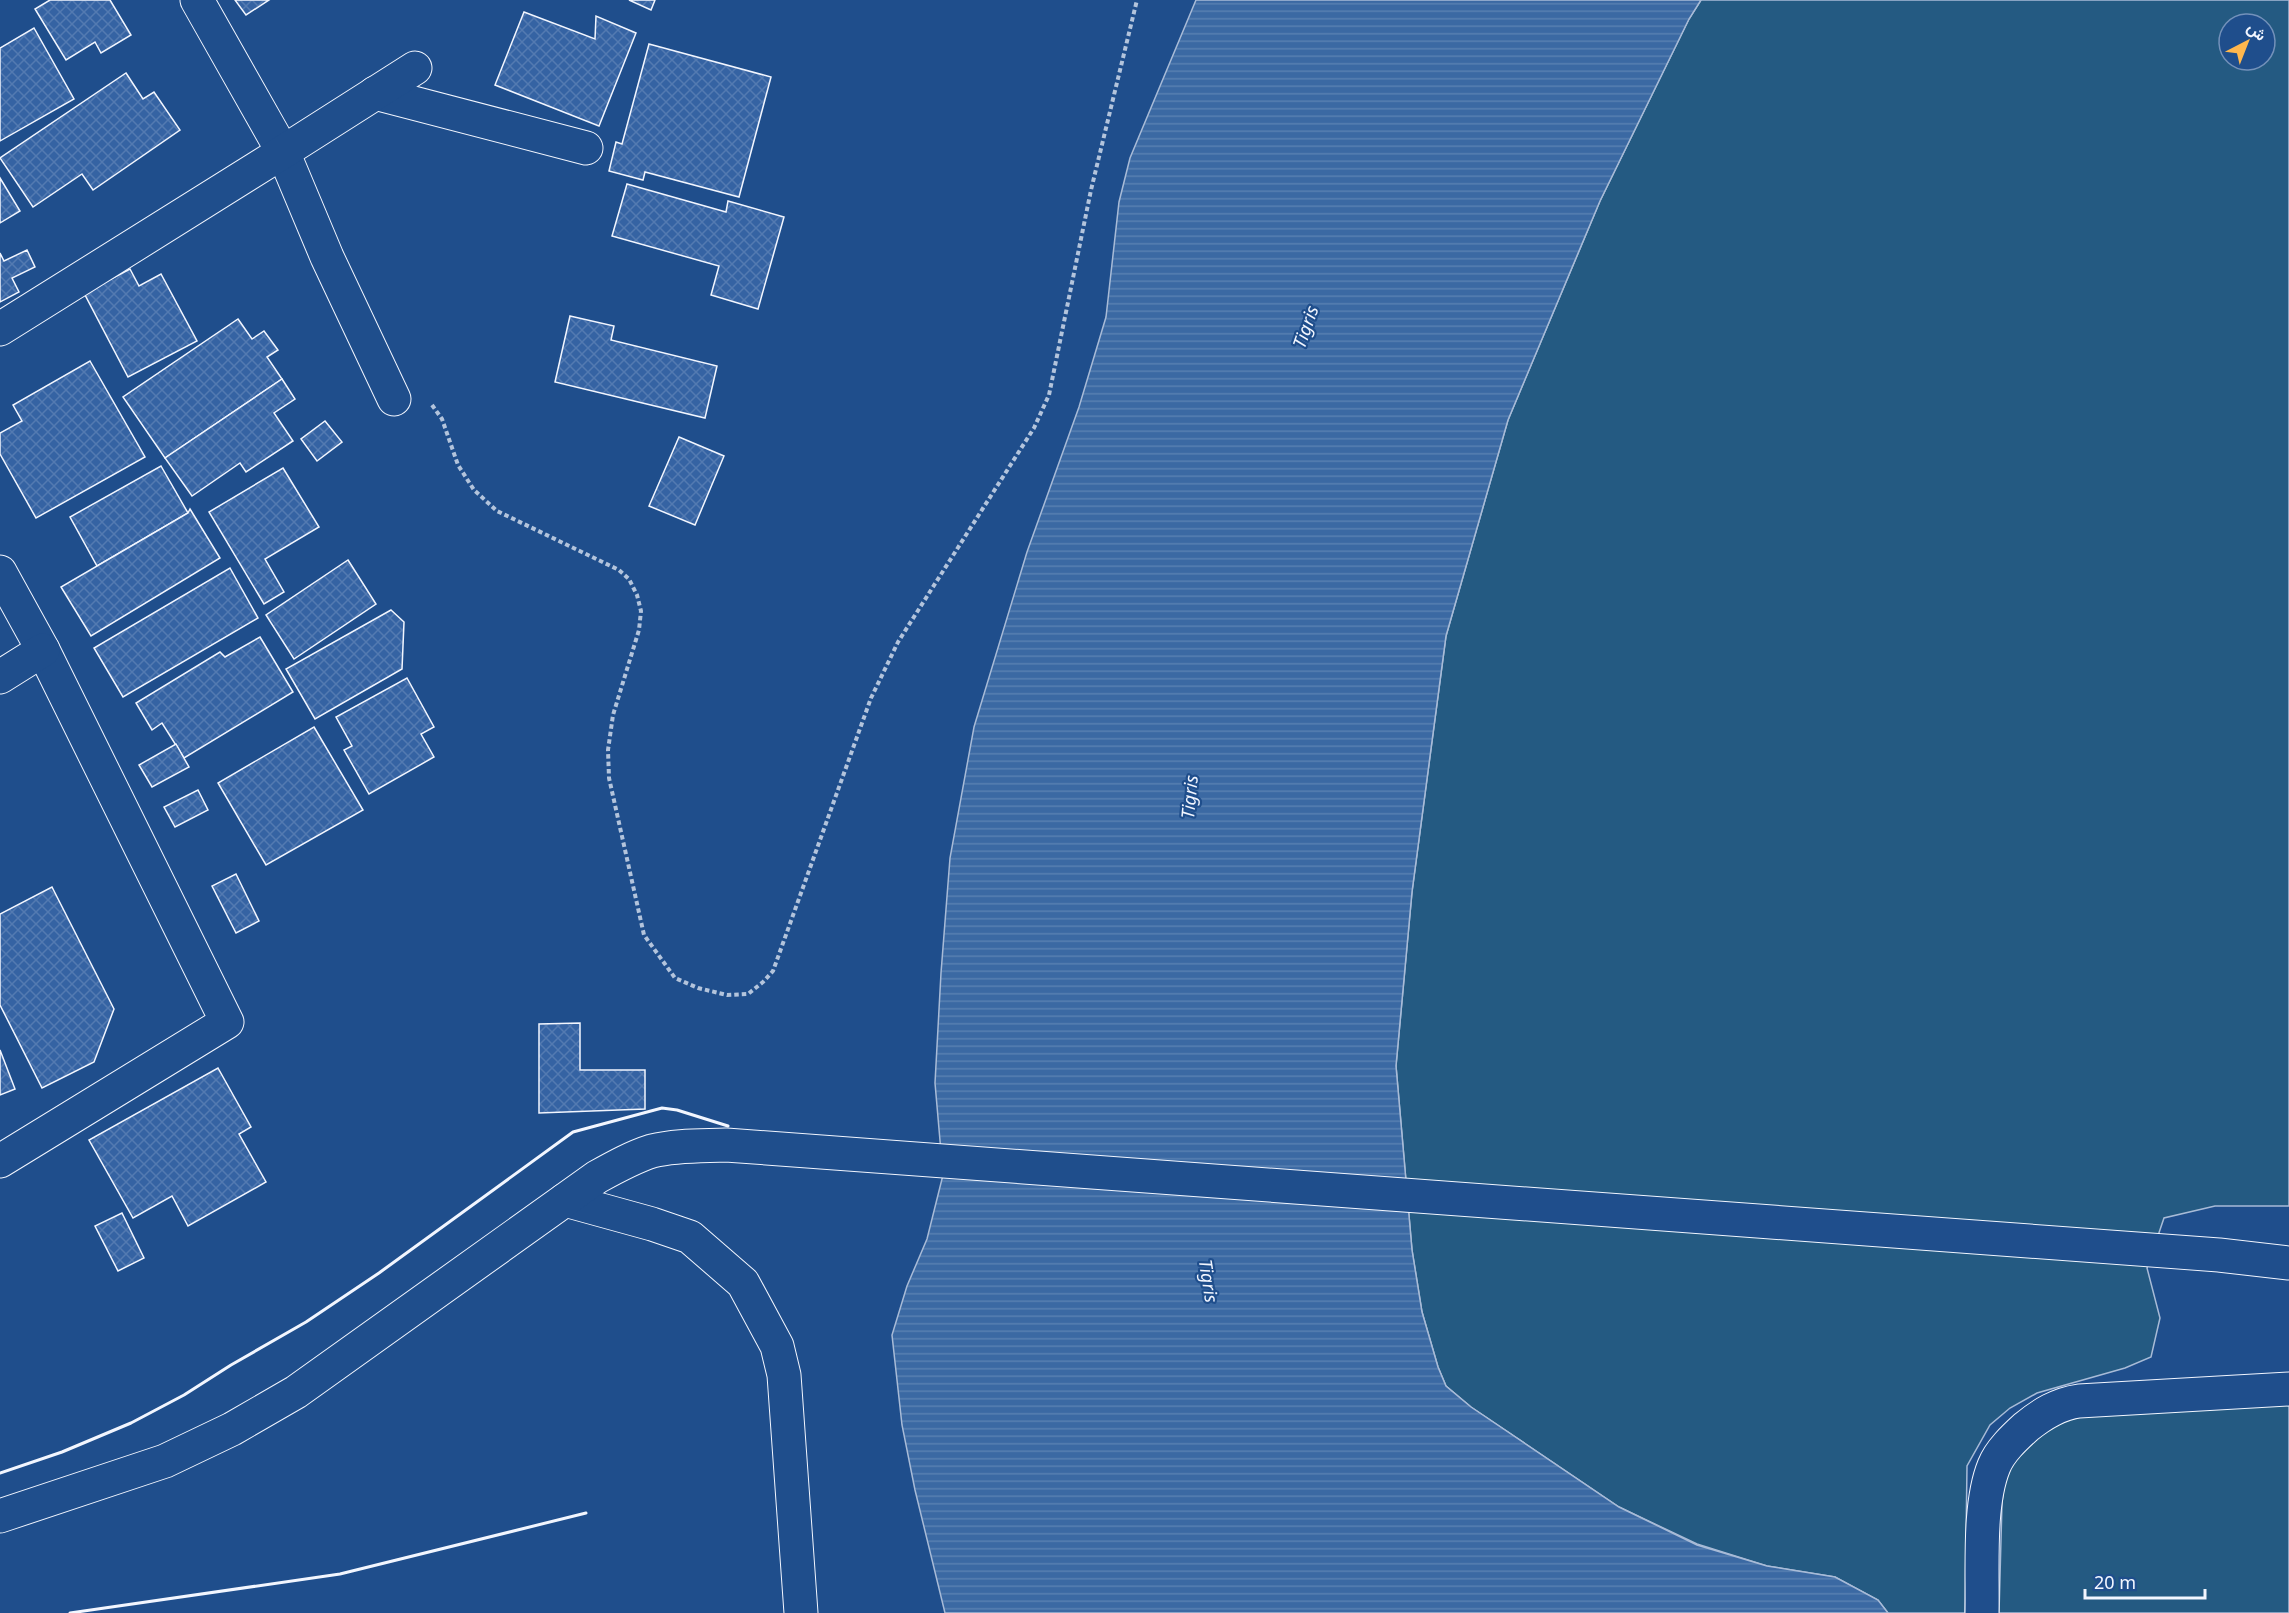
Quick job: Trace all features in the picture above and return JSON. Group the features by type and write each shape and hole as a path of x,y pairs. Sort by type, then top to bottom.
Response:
{"street":[{"path":"197,0 283,152 327,257 394,399"},
{"path":"0,329 415,68"},
{"path":"375,93 586,148"},
{"path":"0,572 43,650 227,1022 0,1161"},
{"path":"0,677 43,650"},
{"path":"0,1516 165,1461 232,1429 296,1392 597,1177 628,1160 653,1151 680,1147 726,1145 2219,1255 2289,1263"},
{"path":"565,1200 652,1224 690,1238 743,1283 777,1346 784,1375 801,1613"},
{"path":"1982,1613 1985,1507 1994,1466 2006,1448 2036,1419 2064,1404 2079,1401 2289,1389"}],"path":[{"path":"428,400 442,419 458,465 474,490 497,511 619,570 628,579 637,595 641,611 639,630 613,715 608,750 609,778 644,935 675,978 717,993 727,995 748,993 773,971 871,698 898,642 1034,428 1050,394 1090,190 1137,0"}],"shaded area":[{"path":"1701,0 2289,0 2289,1206 2215,1206 2164,1218 2147,1268 2160,1318 2151,1357 2125,1368 2037,1393 2010,1408 1990,1425 1967,1466 1965,1613 1888,1613 1878,1600 1835,1577 1767,1566 1697,1544 1619,1507 1471,1407 1446,1386 1422,1312 1412,1250 1396,1066 1412,892 1446,636 1508,420 1600,201 1689,19"},
{"path":"2289,1399 2289,1613 1999,1613 2002,1503 2005,1477 2019,1453 2042,1434 2068,1418"}],"water":[{"name":"Tigris","path":"1196,0 1701,0 1689,19 1600,201 1508,420 1446,636 1412,892 1396,1066 1412,1250 1422,1312 1438,1367 1446,1386 1471,1407 1619,1507 1697,1545 1767,1566 1835,1577 1878,1600 1888,1613 945,1613 915,1490 902,1425 892,1335 907,1286 927,1239 943,1175 935,1083 950,858 974,727 1027,552 1079,407 1106,317 1119,202 1130,158"}],"building":[{"path":"50,0 110,0 131,35 101,53 95,42 66,60 35,9"},
{"path":"235,0 269,0 246,15"},
{"path":"629,0 655,0 651,10"},
{"path":"524,12 595,39 596,16 636,33 599,126 495,85"},
{"path":"34,28 74,99 0,141 0,48"},
{"path":"649,44 771,77 739,197 645,172 643,180 609,171 616,142 622,144"},
{"path":"126,73 143,99 154,92 180,130 93,190 82,174 33,207 0,158"},
{"path":"0,178 20,211 0,223"},
{"path":"627,184 726,212 728,201 784,217 758,309 711,295 719,266 612,236"},
{"path":"27,250 35,267 12,278 19,292 0,302 0,253 4,261"},
{"path":"130,269 139,286 161,274 197,341 128,377 84,293"},
{"path":"570,316 614,326 611,340 717,366 705,418 555,382"},
{"path":"238,319 252,339 264,331 278,350 267,357 282,379 165,458 123,397"},
{"path":"90,361 145,457 36,518 0,454 0,433 22,421 13,405"},
{"path":"282,379 295,399 274,413 293,441 246,472 240,463 192,496 165,458"},
{"path":"325,421 342,442 317,461 301,439"},
{"path":"679,437 724,456 695,525 649,506"},
{"path":"161,466 188,513 97,566 70,517"},
{"path":"283,468 319,527 265,559 284,592 264,604 209,512"},
{"path":"190,509 220,558 91,636 61,587 188,513"},
{"path":"348,560 376,604 294,659 266,615"},
{"path":"230,568 258,618 123,697 94,648"},
{"path":"391,610 404,622 402,669 315,719 286,669"},
{"path":"260,637 293,692 184,758 162,723 152,730 136,703 220,652 225,657"},
{"path":"407,678 434,727 421,734 434,757 369,794 344,750 352,746 336,717"},
{"path":"314,727 363,810 266,865 218,783"},
{"path":"176,744 189,767 152,787 139,765"},
{"path":"198,790 208,810 175,827 164,807"},
{"path":"236,874 259,921 236,933 212,886"},
{"path":"52,887 114,1009 94,1062 42,1088 0,1005 0,914"},
{"path":"580,1023 580,1070 645,1070 645,1109 539,1113 539,1024"},
{"path":"0,1050 15,1089 0,1095"},
{"path":"218,1068 251,1127 239,1134 266,1182 188,1226 172,1196 133,1218 89,1140"},
{"path":"122,1213 144,1258 118,1271 95,1226"}],"wall":[{"path":"0,1473 62,1452 131,1423 184,1395 306,1322 379,1273 573,1132 662,1108 677,1110 728,1126"},
{"path":"70,1613 340,1574 586,1513"}]}
